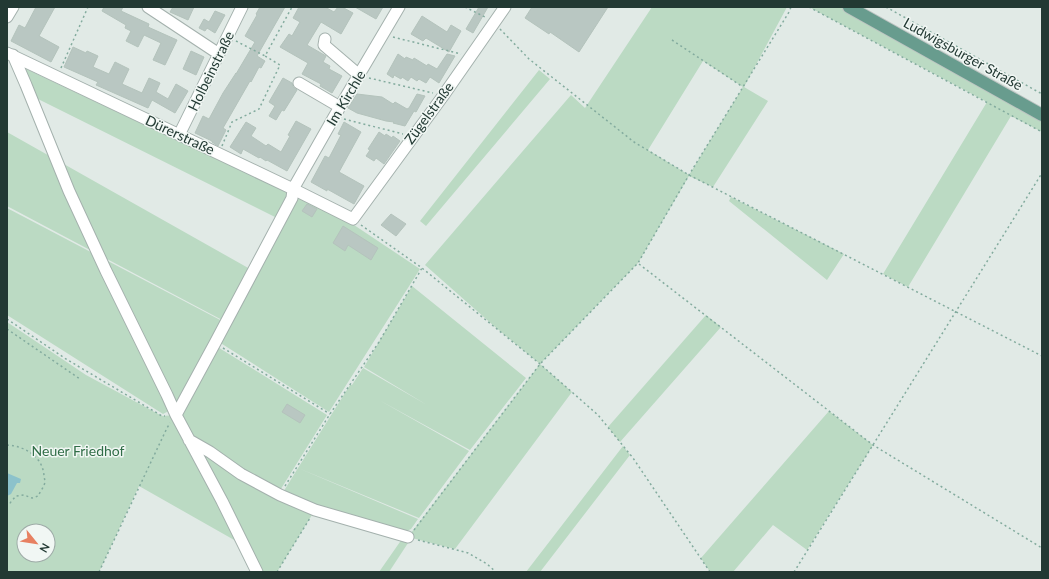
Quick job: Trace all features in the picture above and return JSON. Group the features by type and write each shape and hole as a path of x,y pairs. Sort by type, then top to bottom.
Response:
{"main road":[{"name":"Ludwigsburger Straße","path":"849,7 1042,115"}],"street":[{"path":"7,17 13,7"},
{"path":"148,7 219,54"},
{"name":"Holbeinstraße","path":"180,134 242,7"},
{"name":"Im Kirchle","path":"176,415 292,198 293,189 399,7"},
{"name":"Zügelstraße","path":"353,219 505,7"},
{"path":"325,39 324,45 359,75"},
{"path":"10,54 26,85 69,191 106,271 176,415 222,501 257,572"},
{"name":"Dürerstraße","path":"10,54 180,134 353,219"},
{"path":"299,83 337,112"},
{"path":"189,440 210,452 241,474 316,510 408,537"}],"path":[{"path":"57,77 88,7"},
{"path":"265,56 292,7"},
{"path":"465,7 494,22 529,59 634,142 689,176 1042,356"},
{"path":"496,572 487,564 468,553 408,537 540,364 638,263 791,7"},
{"path":"809,7 1042,132"},
{"path":"886,7 1042,94"},
{"path":"383,35 470,57"},
{"path":"218,153 232,122 259,109 280,65 228,37"},
{"path":"672,40 744,87"},
{"path":"359,75 442,96"},
{"path":"337,112 412,137"},
{"path":"794,572 1042,173"},
{"path":"353,219 422,268 540,364 598,415 632,458 710,572"},
{"path":"638,263 873,445 1042,548"},
{"path":"280,494 330,414 379,342 422,268"},
{"path":"7,319 66,359 162,416 176,415"},
{"path":"7,329 80,379"},
{"path":"215,343 330,414"},
{"path":"99,572 166,428 176,415"},
{"path":"7,445 14,445 34,455 40,462 44,471 45,482 38,496 32,498 24,495 16,496 10,503 7,503"},
{"path":"277,572 316,510"}],"green space":[{"path":"652,7 787,7 744,87 768,101 713,187 689,176 638,263 540,364 494,326 425,265 571,95 585,108","holes":["703,61 743,87 689,175 648,150"]},
{"path":"809,7 849,7 1042,115 1042,132 1011,116 908,287 883,274 987,102"},
{"path":"24,68 289,193 277,218 36,98"},
{"path":"539,70 550,79 426,226 420,221"},
{"path":"7,132 250,269 224,321 7,206"},
{"path":"295,196 351,223 420,269 329,412 219,342"},
{"path":"731,197 844,254 827,280 729,201"},
{"path":"7,208 224,322 178,406 163,414 7,315"},
{"path":"412,286 526,378 470,450 379,400 469,451 419,518 298,468 350,385 352,385 363,368 427,405 364,367"},
{"path":"706,315 721,327 620,442 608,427"},
{"name":"Neuer Friedhof","path":"7,322 86,375 162,416 176,415 189,440 315,510 277,572 257,572 243,545 139,486 99,572 7,572"},
{"path":"216,346 327,415 279,492 242,472 193,436 183,422 182,413"},
{"path":"540,364 572,392 455,549 408,537"},
{"path":"829,411 873,445 807,550 773,525 733,572 710,572 701,558"},
{"path":"623,446 630,455 540,572 526,572"},
{"path":"298,468 418,519 411,529 402,533 282,494"},
{"path":"402,539 410,540 389,572 379,572"}],"water":[{"path":"7,473 21,479 20,483 17,483 11,494 7,496"}],"building":[{"path":"36,7 55,7 39,36 59,47 51,62 11,41 19,25 25,28"},
{"path":"104,7 123,7 121,11 149,24 148,27 177,40 165,65 153,60 161,43 144,35 138,47 126,41 131,31 125,28 126,25 102,11"},
{"path":"173,7 194,7 188,20 170,12"},
{"path":"260,7 285,7 257,56 265,61 261,68 259,67 251,82 250,81 223,128 226,130 218,146 212,141 195,133 203,116 209,119 223,93 255,42 245,36"},
{"path":"299,7 325,7 334,12 338,7 342,7 353,13 341,34 321,22 307,45 326,56 323,62 330,66 329,69 342,76 332,93 320,86 321,84 302,74 308,63 280,47 289,34 292,36 300,22 293,18"},
{"path":"355,7 383,7 376,19"},
{"path":"479,7 488,7 473,33 466,29"},
{"path":"532,7 608,7 579,52 550,32 549,34 525,18"},
{"path":"215,11 225,15 215,33 207,28 205,31 199,28 204,19 209,22"},
{"path":"422,16 447,32 451,25 461,31 449,52 426,38 423,41 411,34"},
{"path":"73,47 86,53 87,51 98,56 93,67 109,74 115,62 129,69 122,84 142,93 149,78 160,83 156,92 168,99 176,84 188,91 175,113 152,100 148,108 96,85 98,82 64,67"},
{"path":"191,51 204,57 196,75 183,69"},
{"path":"398,54 405,59 406,57 413,60 414,58 427,66 428,64 437,69 447,54 455,56 439,83 430,77 426,83 419,79 417,81 411,77 408,81 402,77 401,79 394,75 393,78 387,74"},
{"path":"283,78 292,83 293,87 297,90 284,111 282,110 276,120 269,116 275,106 269,102"},
{"path":"357,94 382,97 393,104 395,102 407,109 417,94 425,96 416,112 414,111 405,126 357,113 348,108"},
{"path":"296,121 311,129 287,171 243,149 241,154 230,147 246,122 256,128 251,136 266,146 268,144 281,152"},
{"path":"344,122 361,132 339,172 364,186 354,204 311,182 325,156 329,158 341,135 338,134"},
{"path":"379,132 392,138 393,136 400,141 384,164 376,158 374,161 366,156 370,150 368,149"},
{"path":"307,204 317,209 312,217 302,211"},
{"path":"391,214 406,224 396,236 381,225"},
{"path":"343,226 378,248 371,260 348,245 345,251 333,243"},
{"path":"287,404 305,415 300,423 282,412"}]}
